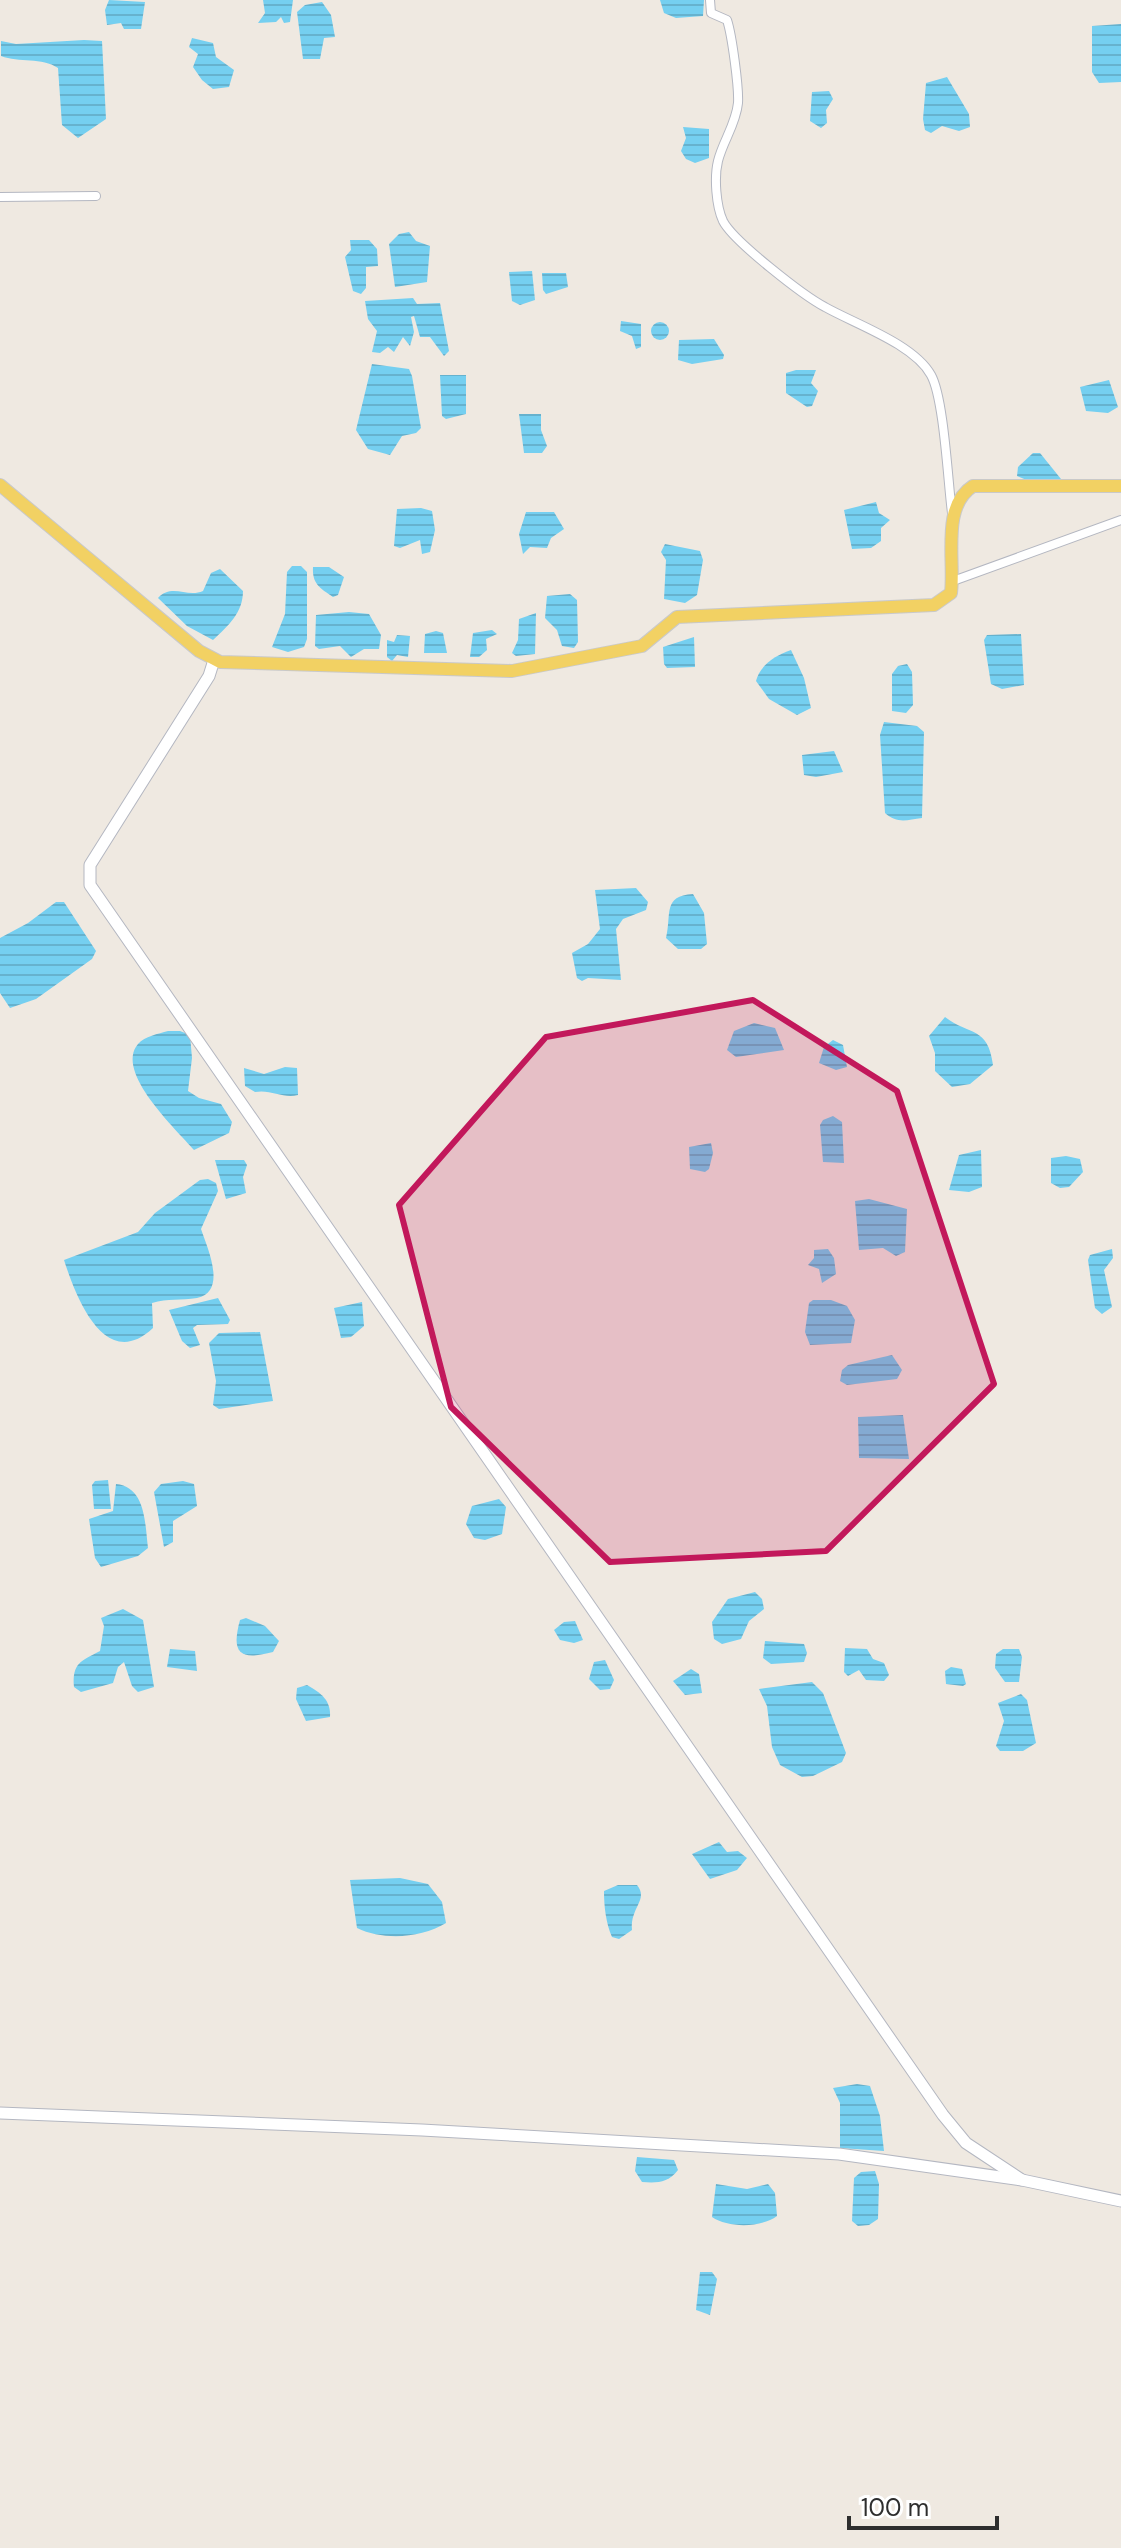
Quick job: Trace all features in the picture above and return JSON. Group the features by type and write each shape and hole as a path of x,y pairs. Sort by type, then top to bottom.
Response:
{"main road":[{"path":"0,485 214,660 241,664 512,671 642,646 677,617 934,605 951,593 953,516 961,494 973,486 1121,486"},
{"path":"214,660 209,676 90,865 90,885 441,1393 606,1623 943,2115 966,2143 1022,2180"},
{"path":"0,2113 406,2129 839,2154 1022,2180 1121,2201"}],"street":[{"path":"710,0 711,13 727,20 732,34 738,104 729,139 718,160 718,194 723,220 734,236 821,306 884,337 918,361 931,375 940,404 953,516"},
{"path":"0,197 96,196"},
{"path":"953,581 1121,520"}],"highlighted area":[{"path":"753,1000 897,1091 994,1384 826,1551 610,1562 451,1407 399,1205 546,1037"}],"water":[{"path":"109,0 145,2 141,29 124,29 121,23 107,25 105,10"},
{"path":"263,0 293,0 290,22 284,23 281,17 276,22 258,23 265,13"},
{"path":"660,0 704,0 703,16 676,18 664,13"},
{"path":"322,2 331,15 335,37 324,38 320,59 303,59 297,12 305,5"},
{"path":"1121,24 1121,82 1099,83 1092,72 1092,26"},
{"path":"192,38 213,43 216,57 234,70 229,87 213,89 202,80 193,67 198,54 189,47"},
{"path":"1,41 16,44 102,41 106,119 78,138 62,125 58,68 45,62 1,56"},
{"path":"947,77 969,114 970,127 959,131 942,126 931,133 925,130 923,119 926,83"},
{"path":"829,91 833,99 826,110 827,123 821,128 810,121 812,92"},
{"path":"683,127 709,129 709,158 695,163 686,159 681,151 686,138"},
{"path":"409,232 416,241 430,246 427,282 395,287 389,244 399,234"},
{"path":"350,240 369,240 377,249 378,266 366,267 366,288 361,294 353,291 345,257 351,250"},
{"path":"532,271 535,300 520,305 512,301 509,272"},
{"path":"542,273 566,273 568,287 546,294"},
{"path":"413,298 417,304 440,303 449,351 444,356 430,337 420,337 414,316 411,317 414,332 410,346 403,337 394,352 388,347 380,353 372,352 377,331 368,319 365,301"},
{"path":"621,321 641,324 641,347 636,349 632,336 620,331"},
{"path":"660,322 669,331 660,340 651,331"},
{"path":"714,339 724,355 723,359 692,364 678,360 679,340"},
{"path":"372,364 409,369 412,376 421,428 416,433 402,436 390,455 368,449 356,430"},
{"path":"816,370 811,383 818,391 812,406 807,407 786,393 786,373"},
{"path":"440,375 466,375 466,414 446,419 442,416"},
{"path":"1109,380 1118,407 1108,413 1086,411 1080,387"},
{"path":"519,414 541,414 541,430 547,446 542,453 524,453"},
{"path":"1033,453 1040,453 1061,479 1058,482 1029,481 1017,476 1018,467"},
{"path":"876,502 879,513 890,520 881,528 881,541 871,548 852,549 844,510"},
{"path":"397,509 432,511 435,530 430,552 422,554 420,540 400,548 394,546"},
{"path":"526,512 554,512 564,529 551,538 547,548 530,547 523,554 519,534"},
{"path":"665,544 700,551 703,560 697,595 685,603 664,599 666,560 661,552"},
{"path":"292,566 301,566 307,572 307,639 304,647 288,652 272,647 285,614 287,572"},
{"path":"313,567 329,567 344,577 338,595 333,597 318,585"},
{"path":"220,569 243,591 234,618 213,640 187,626 158,598 174,591 203,591 211,573"},
{"path":"570,594 577,600 578,642 574,648 562,646 557,630 545,618 547,596"},
{"path":"536,613 535,654 516,656 512,653 518,640 519,619"},
{"path":"369,614 381,635 379,649 364,649 351,657 340,646 319,649 315,646 316,615"},
{"path":"492,630 497,634 486,639 487,650 479,657 470,657 473,633"},
{"path":"443,633 447,653 424,653 425,634"},
{"path":"1021,634 1024,685 1002,689 991,684 984,640 987,635"},
{"path":"397,635 410,636 408,657 397,655 392,661 387,657 387,640 394,642"},
{"path":"694,637 695,667 667,668 663,647"},
{"path":"791,650 804,678 811,708 797,715 769,699 756,681 769,661"},
{"path":"907,664 912,672 913,705 906,713 892,711 892,674 898,666"},
{"path":"884,722 917,726 924,732 922,818 898,820 885,813 880,735"},
{"path":"834,751 843,772 816,777 804,775 802,755"},
{"path":"636,888 648,902 646,910 623,919 616,929 621,980 588,978 582,981 577,978 572,953 588,944 600,929 595,890"},
{"path":"693,894 704,913 707,944 701,949 678,949 666,938 670,908 677,898"},
{"path":"56,902 64,902 96,951 92,959 36,999 10,1008 0,993 0,938 28,923"},
{"path":"945,1017 982,1038 991,1053 993,1065 970,1084 952,1087 935,1071 935,1053 929,1036"},
{"path":"754,1023 775,1028 784,1050 736,1057 727,1050 734,1031"},
{"path":"168,1031 190,1035 192,1058 188,1091 199,1098 221,1104 232,1122 229,1133 194,1150 162,1115 134,1070 133,1056 138,1044 148,1037"},
{"path":"833,1040 843,1045 847,1067 836,1070 819,1063 824,1047"},
{"path":"285,1067 297,1068 298,1095 255,1092 245,1086 244,1068 264,1074"},
{"path":"833,1116 842,1122 844,1163 823,1162 820,1125 823,1120"},
{"path":"711,1143 713,1153 709,1169 705,1172 690,1169 689,1147"},
{"path":"981,1150 982,1187 969,1192 949,1190 959,1155"},
{"path":"1066,1156 1080,1159 1083,1172 1069,1187 1060,1188 1051,1183 1051,1158"},
{"path":"215,1160 244,1160 247,1165 243,1177 246,1193 226,1199"},
{"path":"208,1179 216,1183 218,1191 201,1229 211,1257 212,1287 197,1298 152,1303 153,1328 136,1340 120,1342 106,1336 84,1309 64,1260 138,1232 155,1213 200,1180"},
{"path":"869,1199 907,1209 905,1252 896,1256 883,1248 859,1250 855,1201"},
{"path":"828,1249 834,1258 836,1274 822,1283 819,1269 808,1265 814,1258 814,1250"},
{"path":"1112,1249 1113,1258 1104,1270 1112,1307 1102,1314 1095,1308 1088,1260 1090,1255"},
{"path":"218,1298 230,1320 228,1324 197,1325 193,1328 200,1345 190,1348 182,1341 169,1310"},
{"path":"813,1300 831,1300 847,1306 855,1320 851,1343 810,1345 805,1332 809,1303"},
{"path":"362,1302 364,1326 351,1337 341,1338 334,1308"},
{"path":"260,1332 273,1401 219,1409 213,1405 216,1381 209,1343 219,1333"},
{"path":"892,1355 902,1370 897,1379 847,1385 840,1381 842,1370 848,1365"},
{"path":"903,1415 909,1459 859,1458 858,1417"},
{"path":"108,1480 111,1509 94,1509 92,1485 95,1481"},
{"path":"183,1481 194,1484 197,1506 173,1521 173,1542 164,1547 154,1492 161,1484"},
{"path":"116,1484 126,1487 139,1499 148,1548 138,1556 101,1567 95,1558 89,1519 113,1511"},
{"path":"499,1499 506,1507 502,1534 485,1540 474,1538 466,1524 472,1506"},
{"path":"755,1592 762,1599 764,1609 749,1621 741,1639 722,1644 714,1639 712,1622 728,1599"},
{"path":"123,1609 143,1620 154,1687 138,1692 132,1686 124,1662 118,1667 113,1683 81,1692 74,1687 76,1668 83,1660 100,1651 104,1626 101,1618"},
{"path":"246,1618 265,1626 279,1641 273,1652 245,1655 240,1652 237,1631 240,1620"},
{"path":"575,1621 583,1640 574,1643 560,1640 554,1630 564,1622"},
{"path":"765,1641 804,1644 807,1653 804,1662 771,1664 763,1658"},
{"path":"845,1648 867,1649 873,1659 884,1663 889,1675 884,1681 866,1680 859,1670 848,1676 844,1672"},
{"path":"170,1649 195,1651 197,1671 167,1667"},
{"path":"1003,1649 1019,1649 1022,1657 1019,1682 1005,1682 995,1668 996,1654"},
{"path":"605,1660 614,1680 610,1689 600,1690 589,1679 594,1662"},
{"path":"951,1667 962,1669 966,1684 946,1684 945,1671"},
{"path":"691,1669 699,1674 702,1693 685,1695 673,1681"},
{"path":"812,1682 823,1693 846,1753 842,1762 813,1776 802,1777 780,1765 772,1747 767,1706 759,1689"},
{"path":"307,1685 324,1698 330,1717 306,1721 296,1699 297,1688"},
{"path":"1021,1694 1027,1700 1036,1743 1023,1751 1000,1751 996,1746 1004,1721 998,1703"},
{"path":"719,1842 727,1852 738,1851 747,1858 737,1870 710,1879 692,1854"},
{"path":"400,1878 428,1884 442,1902 446,1923 425,1932 402,1936 379,1935 357,1928 350,1880"},
{"path":"618,1885 637,1885 641,1895 632,1930 619,1939 612,1937 610,1932 604,1897 604,1891"},
{"path":"857,2084 870,2086 880,2116 884,2151 840,2148 840,2103 833,2088"},
{"path":"637,2157 674,2160 678,2170 662,2181 642,2182 635,2171"},
{"path":"875,2171 879,2184 878,2219 869,2225 858,2226 852,2221 854,2178 861,2172"},
{"path":"716,2184 747,2189 768,2184 775,2193 777,2216 754,2224 735,2225 719,2221 712,2217"},
{"path":"700,2272 712,2272 717,2279 710,2315 696,2310"}]}
